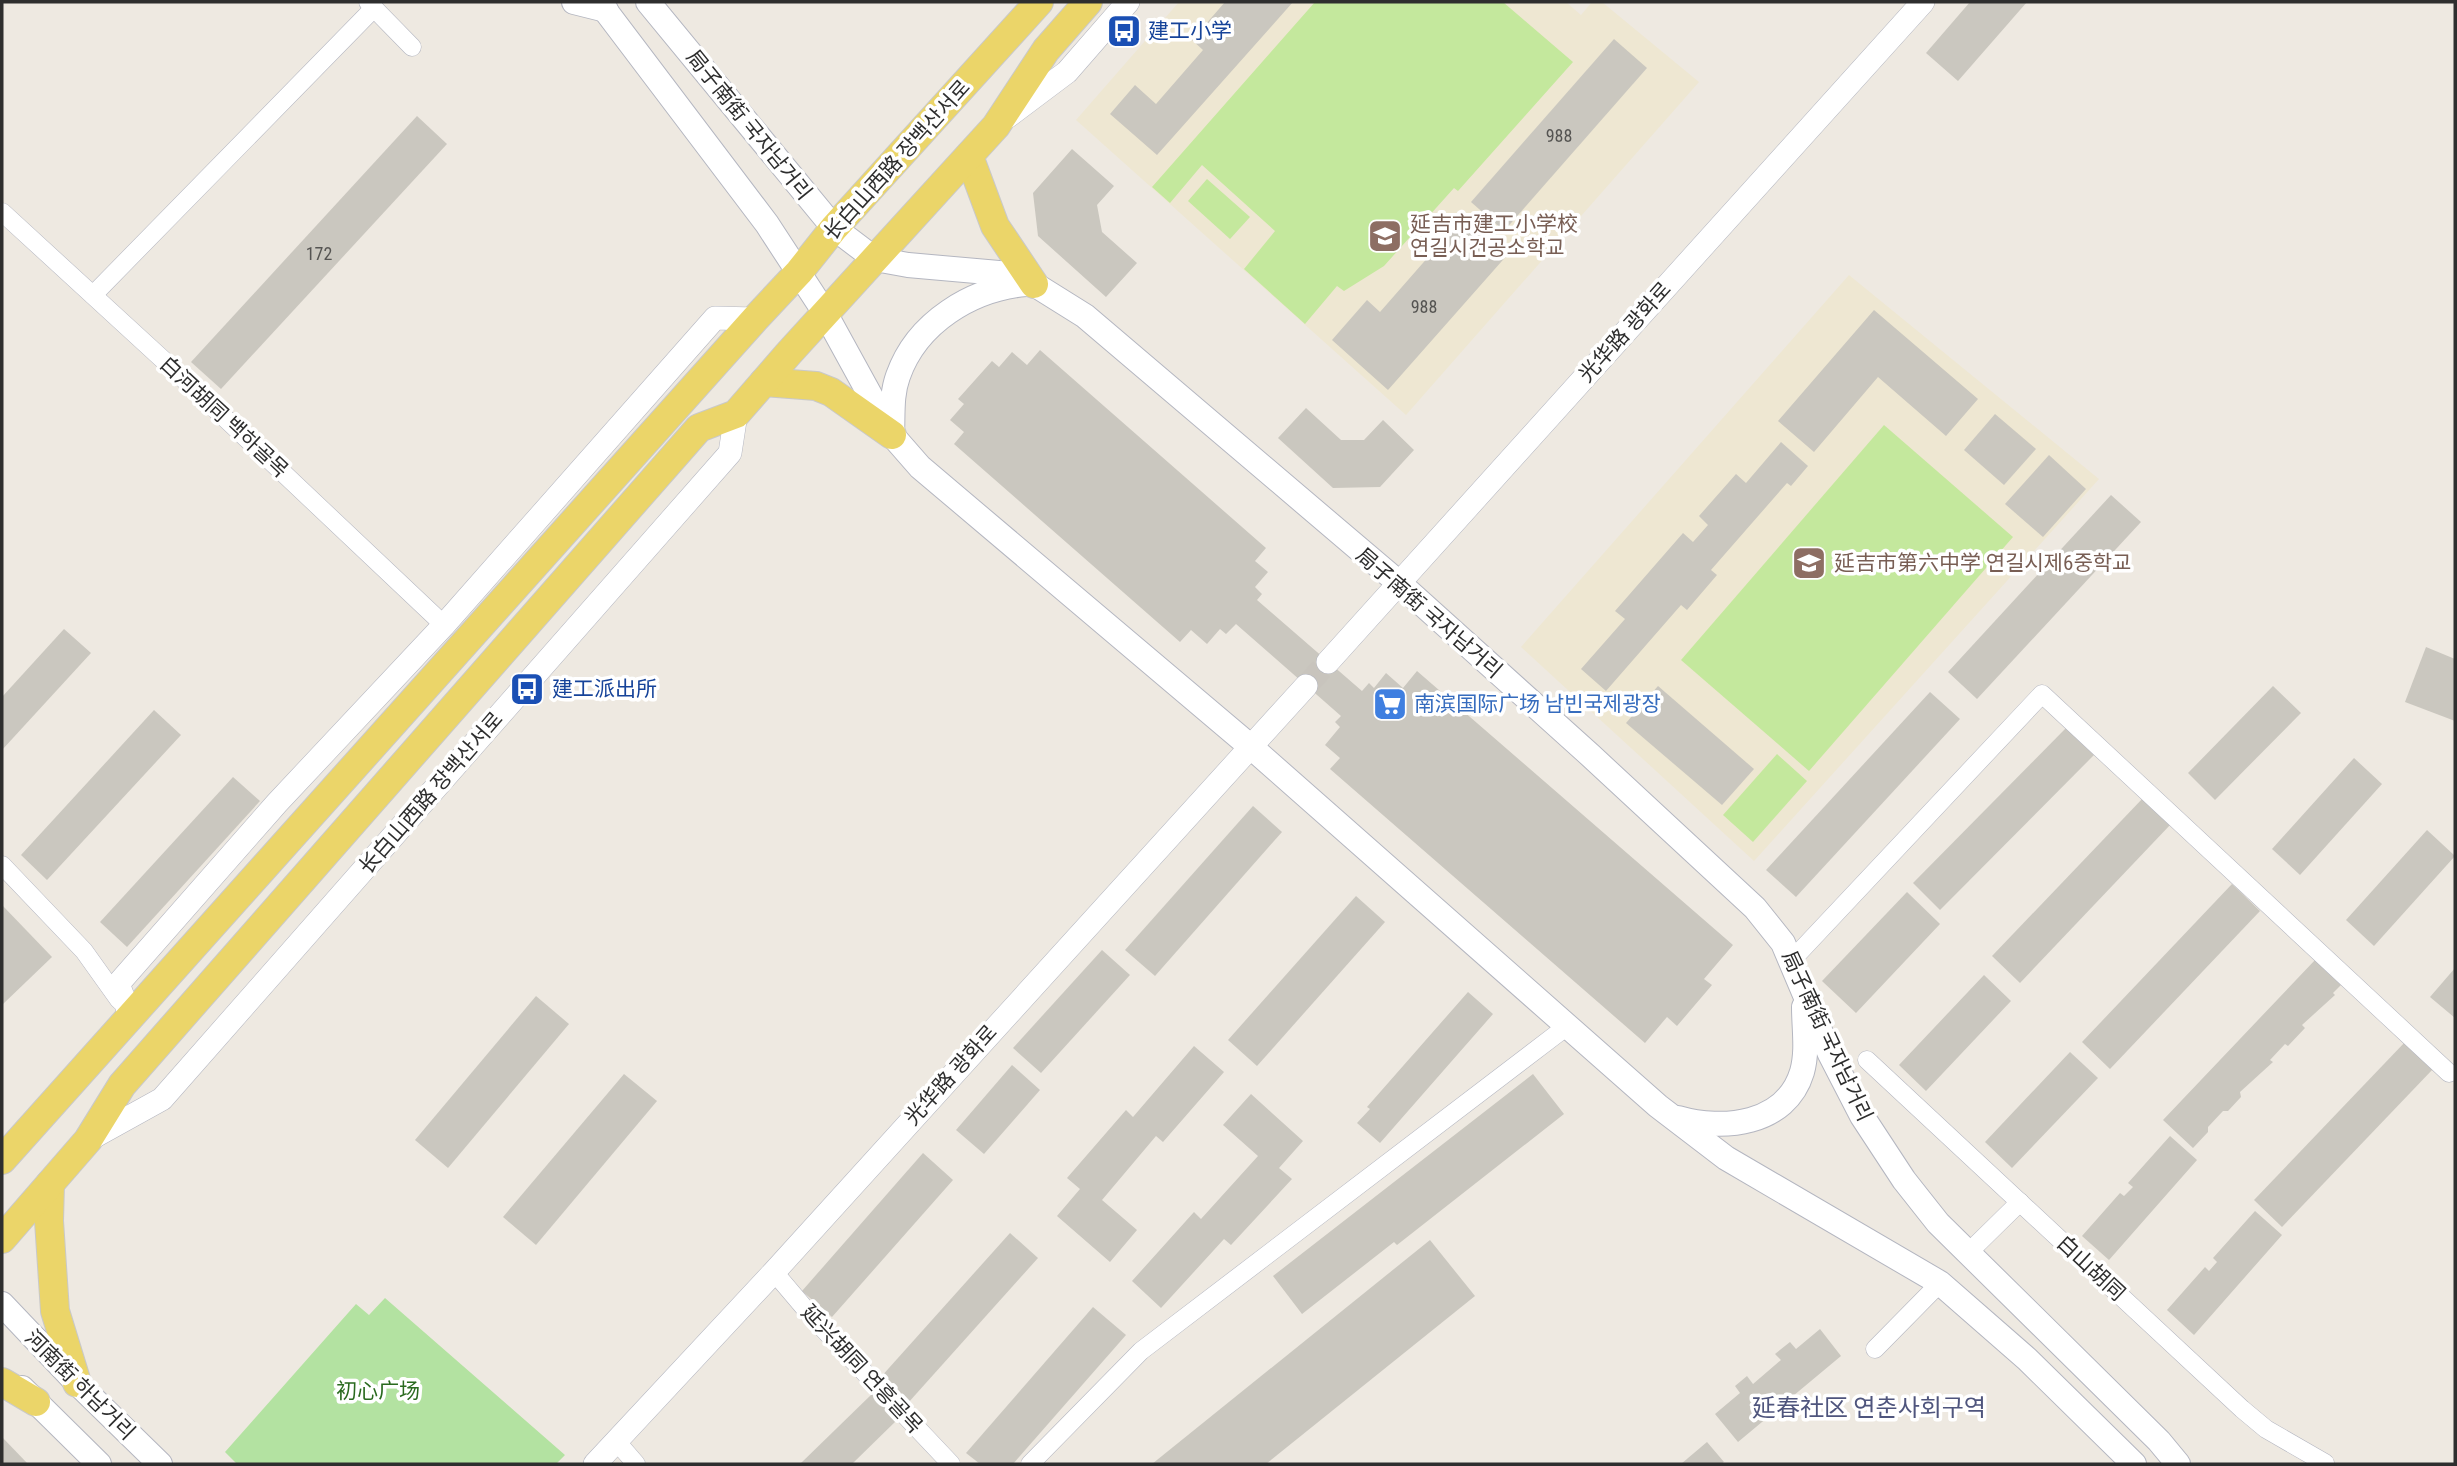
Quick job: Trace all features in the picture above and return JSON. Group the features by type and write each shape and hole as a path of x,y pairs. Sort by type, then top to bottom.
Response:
{"main road":[{"path":"575,2 603,6"},
{"name":"局子南街 국자남거리","path":"648,2 834,228 875,259 908,265 1010,274 1034,284 1085,316 1399,583 1755,908 1783,943 1862,1116 1904,1180 1938,1223 2159,1441 2178,1464"},
{"name":"长白山西路 장백산서로","path":"2,1160 1039,2"},
{"name":"长白山西路 장백산서로","path":"2,1239 88,1140 122,1085 699,428 736,414 996,126 1046,50 1088,2"},
{"name":"局子南街 국자남거리","path":"603,6 767,224 825,313 892,435 920,467 1251,747 1566,1027 1671,1116 1726,1158 1940,1283 2027,1359 2134,1464"},
{"path":"892,435 893,399 897,378 922,335 943,315 964,302 992,290 1034,284 995,226 969,156"},
{"path":"764,382 816,386 831,392 892,435"},
{"path":"1671,1116 1698,1124 1728,1125 1760,1116 1779,1105 1797,1085 1802,1070 1806,1048 1804,994"},
{"path":"2,1128 8,1127 66,1087"},
{"path":"50,1184 49,1221 55,1311 77,1383"},
{"name":"河南街 하남거리","path":"2,1304 77,1383 160,1464"},
{"name":"河南街 하남거리","path":"2,1368 99,1464"},
{"path":"2,1381 36,1402"}],"street":[{"name":"长白山西路 장백산서로","path":"996,126 1067,72 1128,2"},
{"name":"光华路 광화로","path":"1328,662 1923,2"},
{"path":"93,295 371,5 412,47"},
{"name":"白河胡同 백하골목","path":"2,212 444,625"},
{"path":"131,1017 118,984 277,803 444,625 715,318 755,319"},
{"name":"长白山西路 장백산서로","path":"88,1140 162,1099 730,453 736,414"},
{"name":"光华路 광화로","path":"595,1464 774,1272 1306,686"},
{"path":"1791,961 2042,694 2449,1073"},
{"path":"2,865 84,951 131,1017"},
{"path":"1030,1464 1141,1350 1566,1027"},
{"name":"白山胡同","path":"1867,1059 2258,1422 2325,1463"},
{"path":"1969,1252 2020,1202"},
{"name":"延兴胡同 연흥골목","path":"774,1272 813,1318 951,1464"},
{"path":"1875,1349 1940,1283"},
{"path":"617,1442 636,1464"}],"shaded area":[{"name":"延吉市建工小学校 연길시건공소학교","path":"1179,2 1566,2 1581,15 1592,2 1602,2 1699,82 1406,415 1076,120"},
{"name":"延吉市第六中学 연길시제6중학교","path":"1849,275 2099,479 1754,861 1521,647"}],"green space":[{"path":"1315,2 1503,2 1573,62 1458,191 1454,188 1384,266 1344,291 1337,286 1305,324 1244,269 1275,231 1202,165 1170,203 1152,187"},
{"path":"1207,179 1250,217 1230,239 1188,201"},
{"path":"1884,425 2013,537 1809,771 1681,660"},
{"path":"1777,754 1807,781 1753,842 1723,815"},
{"name":"初心广场","path":"385,1298 565,1455 556,1464 237,1464 225,1452 356,1304 369,1315"}],"building":[{"path":"1225,2 1293,2 1157,155 1110,114 1135,85 1156,104 1203,50 1192,40"},
{"path":"1970,2 2027,2 1958,81 1926,53"},
{"path":"1614,39 1647,68 1504,231 1471,202"},
{"path":"417,116 447,144 221,389 191,362"},
{"path":"1072,149 1114,186 1097,205 1102,232 1137,263 1106,297 1038,236 1033,193"},
{"path":"1465,215 1509,253 1388,390 1332,340 1367,300 1380,312"},
{"path":"1874,310 1978,399 1946,436 1878,377 1814,452 1778,421"},
{"name":"南滨国际广场 남빈국제광장","path":"1040,350 1266,548 1255,561 1268,572 1255,587 1262,594 1257,600 1362,691 1369,683 1374,688 1386,673 1403,688 1417,671 1733,945 1704,979 1712,985 1677,1026 1667,1017 1645,1043 1330,769 1340,758 1325,745 1340,727 1335,722 1341,716 1236,624 1226,634 1220,629 1207,644 1191,630 1180,642 954,444 964,432 950,420 964,404 958,399 992,361 999,367 1012,352 1027,365"},
{"path":"1306,408 1341,440 1364,440 1383,420 1414,450 1380,487 1333,488 1278,438"},
{"path":"1995,414 2036,449 2004,485 1964,450"},
{"path":"1781,442 1808,466 1791,486 1787,483 1711,570 1717,575 1687,610 1681,605 1606,691 1581,669 1625,619 1615,611 1683,533 1693,542 1708,525 1699,516 1736,474 1746,483"},
{"path":"2049,455 2086,489 2043,537 2005,504"},
{"path":"2111,495 2141,522 1977,699 1948,672"},
{"path":"64,629 91,653 2,750 2,697"},
{"path":"2426,647 2455,659 2455,721 2405,702"},
{"path":"1658,686 1754,769 1722,805 1626,723"},
{"path":"2273,686 2301,713 2215,800 2188,773"},
{"path":"1930,692 1960,719 1796,897 1766,870"},
{"path":"154,710 181,735 47,880 21,855"},
{"path":"2066,728 2094,755 1940,910 1913,883"},
{"path":"2354,758 2382,784 2300,875 2272,849"},
{"path":"233,777 260,801 127,947 100,922"},
{"path":"2143,798 2171,824 2020,983 1992,956"},
{"path":"1253,806 1282,832 1155,976 1125,950"},
{"path":"2427,830 2455,856 2374,946 2346,920"},
{"path":"2232,884 2260,911 2110,1069 2082,1042"},
{"path":"1907,892 1940,924 1856,1013 1822,981"},
{"path":"1356,896 1385,922 1257,1066 1228,1040"},
{"path":"2,905 52,957 2,1005"},
{"path":"1102,950 1130,975 1041,1073 1013,1048"},
{"path":"2315,960 2341,985 2333,993 2335,995 2302,1025 2305,1028 2288,1046 2285,1044 2270,1060 2273,1062 2240,1092 2241,1097 2228,1111 2223,1111 2193,1148 2163,1120"},
{"path":"2455,968 2455,1018 2430,997"},
{"path":"1984,975 2011,1001 1926,1091 1899,1065"},
{"path":"1468,992 1493,1014 1380,1143 1357,1123 1370,1109 1367,1107"},
{"path":"536,996 569,1024 448,1168 415,1140"},
{"path":"2405,1042 2433,1069 2282,1227 2254,1200"},
{"path":"1194,1046 1224,1072 1163,1142 1156,1136 1102,1200 1137,1230 1110,1262 1057,1216 1080,1189 1067,1178 1126,1110 1133,1117"},
{"path":"2070,1052 2098,1078 2012,1168 1985,1142"},
{"path":"1012,1065 1040,1090 984,1154 956,1130"},
{"path":"624,1074 657,1101 536,1245 503,1217"},
{"path":"1533,1074 1564,1114 1397,1245 1394,1242 1302,1314 1273,1276"},
{"path":"1251,1094 1303,1141 1279,1168 1292,1179 1231,1245 1224,1239 1161,1308 1132,1281 1194,1212 1201,1219 1258,1156 1223,1125"},
{"path":"2170,1136 2197,1160 2109,1260 2082,1236 2120,1193 2124,1196 2133,1187 2128,1183"},
{"path":"923,1153 953,1180 832,1317 802,1291"},
{"path":"2255,1211 2282,1235 2194,1335 2167,1310 2205,1267 2209,1271 2217,1262 2213,1258"},
{"path":"1010,1233 1038,1258 908,1403 880,1378"},
{"path":"1430,1240 1475,1296 1266,1464 1152,1464"},
{"path":"1093,1307 1126,1335 1013,1464 980,1464 966,1453"},
{"path":"1820,1329 1841,1356 1738,1442 1715,1414 1740,1393 1735,1386 1747,1376 1753,1384 1781,1360 1775,1354 1790,1342 1796,1349"},
{"path":"873,1393 898,1419 852,1464 800,1464"},
{"path":"2,1437 28,1464 2,1464"},
{"path":"1707,1442 1724,1462 1681,1464"}],"tunnel":[{"path":"1306,686 1328,662"}],"place":[{"name":"建工小学","path":"1124,31"},
{"name":"延吉市建工小学校 연길시건공소학교","path":"1385,236"},
{"name":"延吉市第六中学 연길시제6중학교","path":"1809,563"},
{"name":"建工派出所","path":"527,689"},
{"name":"南滨国际广场 남빈국제광장","path":"1390,704"}],"district":[{"name":"延春社区 연춘사회구역","path":"1869,1408"}]}
